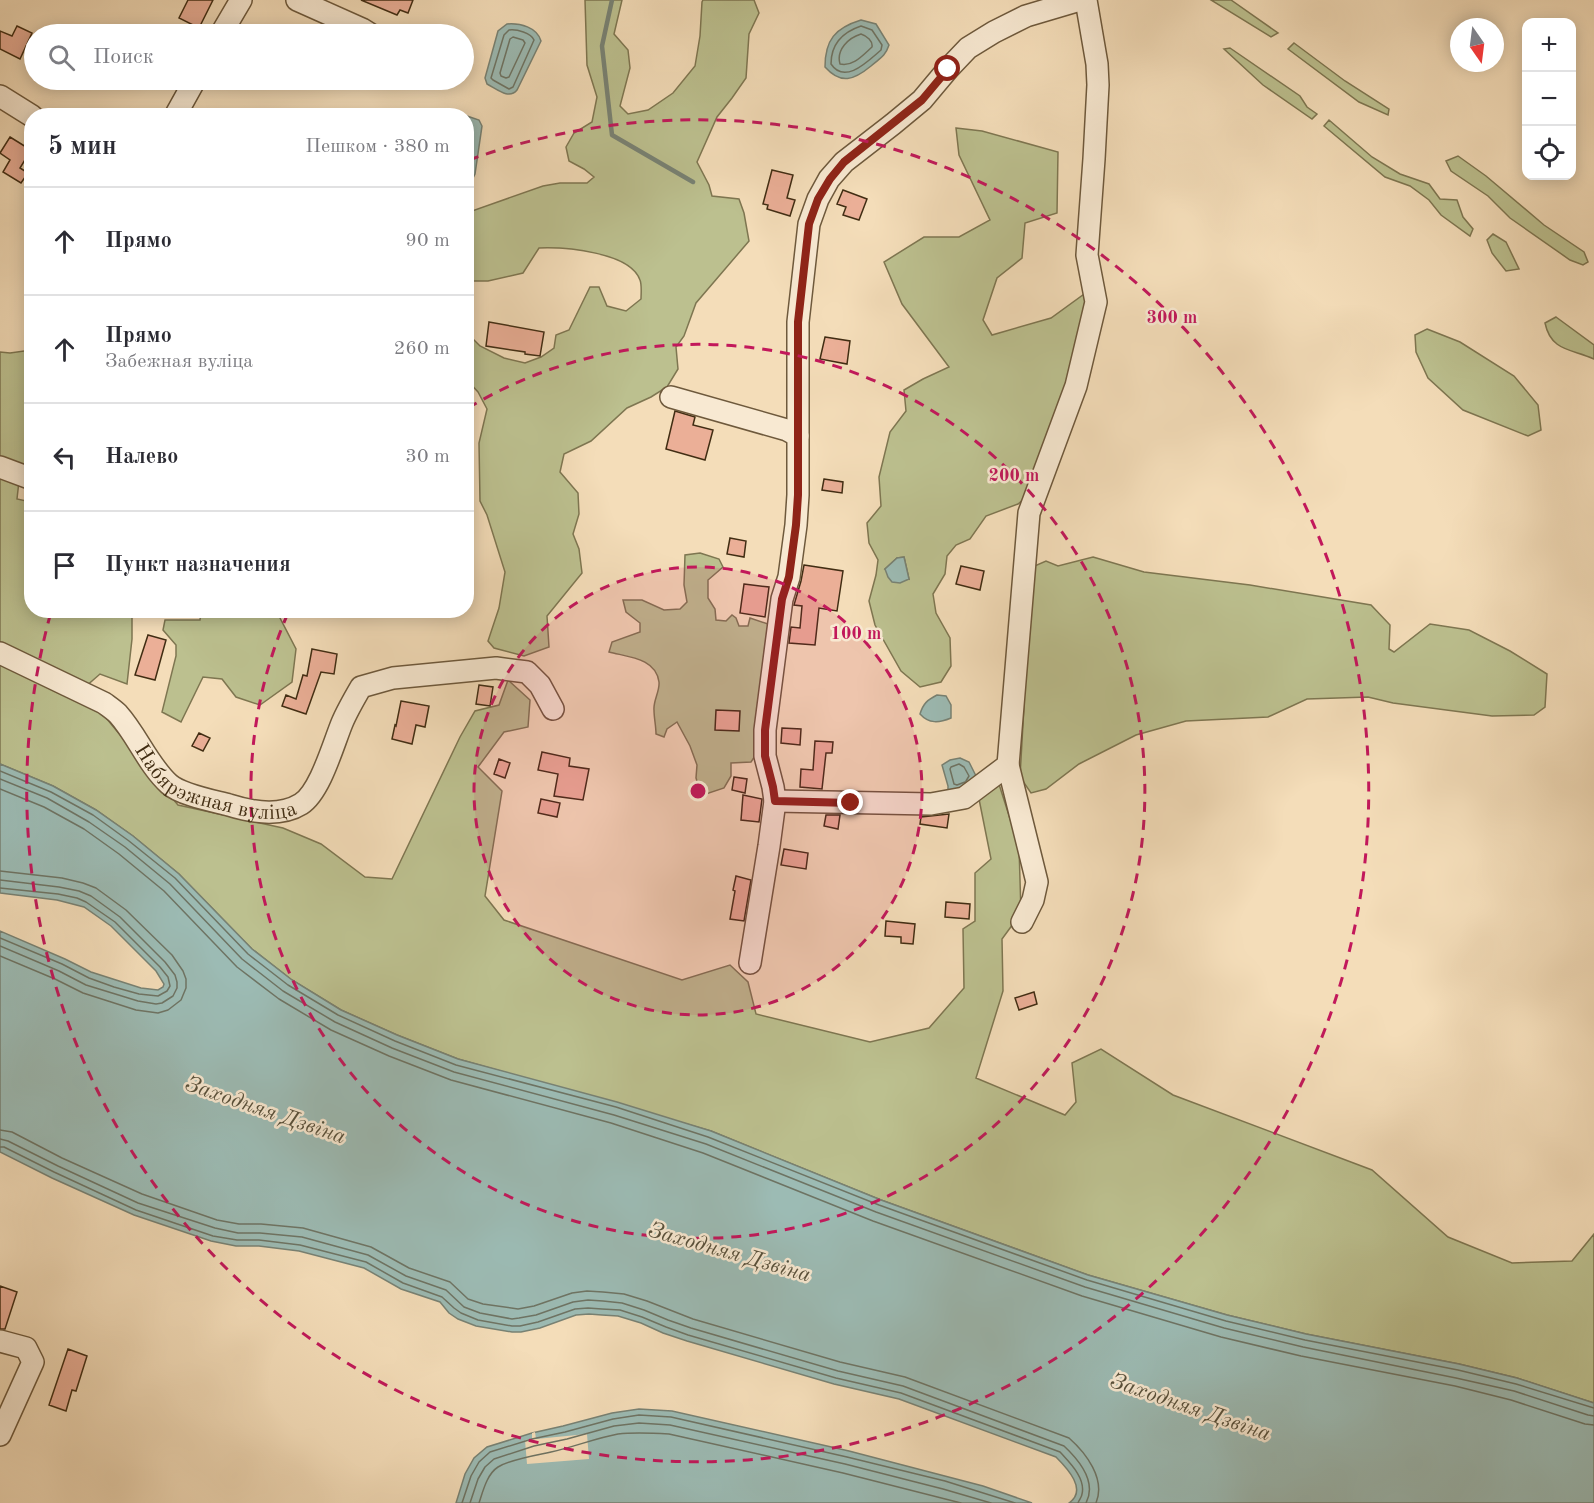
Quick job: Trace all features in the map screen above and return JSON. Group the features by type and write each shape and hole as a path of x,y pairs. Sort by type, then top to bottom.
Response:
{"street":[{"path":"227,24 241,0"},
{"path":"297,0 351,24"},
{"path":"750,963 775,801 765,756 765,730 782,599 789,577 796,525 798,322 809,224 818,199 844,162 922,100 968,48 1026,16 1080,0"},
{"path":"1023,922 1033,900 1037,882 1008,765 1029,513 1076,386 1096,302 1087,255 1098,85 1097,64 1086,0"},
{"path":"179,108 189,90"},
{"path":"0,96 24,111"},
{"path":"671,397 787,430 798,436"},
{"path":"0,467 24,476"},
{"name":"Набярэжная вуліца","path":"0,653 104,703 118,713 170,785 182,792 212,801 265,813 301,804 312,793 323,773 343,721 361,687 393,678 496,668 527,672 540,685 553,709"},
{"path":"775,801 931,804 964,798 1008,765"},
{"path":"0,1341 26,1348 33,1362 0,1435"}],"green space":[{"path":"585,0 622,0 614,34 628,50 630,68 620,106 628,114 648,110 673,93 695,66 703,0 754,0 759,13 749,34 746,78 717,117 697,162 712,196 739,199 749,241 696,303 684,336 676,347 678,369 667,387 627,408 591,441 564,454 560,472 578,493 579,514 573,534 579,549 582,573 547,616 549,647 524,656 494,648 488,641 499,608 505,572 487,515 480,501 479,443 487,409 474,388 474,340 480,346 504,358 525,363 541,357 554,348 556,335 569,330 590,287 599,287 607,306 626,311 641,299 641,284 634,271 611,257 580,250 550,248 539,248 523,273 488,281 474,281 474,210 543,186 560,183 587,183 594,177 569,161 566,147 574,133 592,122 597,97 587,65"},
{"path":"1211,0 1231,0 1278,33 1271,37"},
{"path":"1294,43 1345,81 1389,109 1388,115 1359,102 1288,49"},
{"path":"1230,48 1300,96 1307,107 1317,114 1312,119 1263,85 1224,49"},
{"path":"1329,120 1372,157 1400,174 1429,184 1440,199 1457,200 1463,217 1473,229 1470,236 1441,215 1429,200 1410,186 1385,177 1324,126"},
{"path":"956,128 982,131 1058,152 1057,213 1025,223 1022,258 997,278 983,320 992,335 1051,318 1087,292 1068,381 1032,492 1018,504 986,516 970,539 956,545 947,556 945,574 933,594 936,613 950,638 951,666 941,682 920,687 901,671 875,625 869,601 878,560 869,543 867,523 881,506 879,477 890,432 906,411 904,390 949,367 902,304 884,262 924,237 959,237 990,220 959,155","holes":["904,557 909,579 885,569 897,558"]},
{"path":"1458,156 1486,176 1544,225 1584,252 1588,262 1583,265 1570,260 1510,218 1488,196 1451,171 1446,161"},
{"path":"1493,234 1506,242 1519,269 1506,271 1492,253 1487,240"},
{"path":"1556,317 1594,345 1594,359 1564,348 1552,339 1545,323"},
{"path":"1427,329 1460,342 1514,376 1538,405 1541,430 1528,436 1463,410 1428,378 1416,352 1415,335"},
{"path":"24,351 24,474 0,462 0,352"},
{"path":"0,474 19,481 17,499 24,500 24,618 132,618 127,684 100,674 85,687 0,646"},
{"path":"700,553 719,559 723,567 708,580 708,598 715,609 716,620 726,621 732,615 739,626 748,626 750,618 771,625 755,756 751,762 731,763 731,776 724,788 706,794 699,788 696,778 697,765 677,722 667,729 664,737 656,734 654,707 659,682 653,668 632,657 609,652 612,642 640,632 640,623 626,612 623,600 642,600 664,610 680,609 687,602 684,585 685,555"},
{"path":"1093,557 1144,572 1250,585 1371,605 1390,625 1389,649 1394,652 1430,624 1469,630 1510,651 1547,674 1545,707 1534,715 1492,716 1393,703 1368,697 1307,699 1268,717 1186,721 1136,735 1079,764 1046,789 1031,793 1020,777 1024,706 1025,606 1030,568 1046,561 1058,566"},
{"path":"200,618 280,618 296,649 292,682 260,705 236,697 222,679 203,677 181,722 162,712 176,656 176,645 163,630 165,620 200,620"},
{"path":"0,663 102,713 178,805 283,828 321,844 365,877 392,879 460,737 475,711 499,705 508,680 530,700 528,727 504,732 478,767 502,791 485,896 504,920 682,980 730,965 748,982 756,1014 870,1042 929,1028 964,988 963,929 975,921 975,873 991,859 978,794 998,781 1019,847 1021,913 1002,939 1003,991 976,1078 1065,1115 1076,1102 1072,1063 1101,1049 1173,1095 1372,1170 1448,1237 1512,1263 1572,1261 1594,1234 1594,1403 1517,1378 1459,1364 1306,1334 1227,1315 1088,1275 881,1200 711,1131 458,1059 341,1010 292,980 252,949 179,874 133,836 96,810 53,786 0,764"}],"water":[{"path":"861,20 876,24 889,45 882,57 865,71 853,77 842,78 825,67 827,49 838,31"},
{"path":"507,24 517,24 532,29 541,41 517,90 510,94 503,93 487,84 485,78 498,31"},
{"path":"474,118 479,120 482,126 474,176"},
{"path":"904,557 909,579 900,583 892,582 885,569 897,558"},
{"path":"937,695 946,696 951,705 951,718 934,722 920,714 926,703"},
{"path":"960,758 969,762 976,776 970,787 948,793 942,765"},
{"name":"Заходняя Дзвіна","path":"0,764 53,786 96,810 133,836 179,874 252,949 292,980 341,1010 397,1035 458,1059 617,1102 711,1131 881,1200 1088,1275 1227,1315 1306,1334 1459,1364 1517,1378 1594,1403 1594,1503 1069,1503 1077,1492 1076,1486 1070,1473 1056,1457 899,1399 834,1384 687,1341 618,1316 576,1315 521,1332 476,1326 449,1313 440,1302 401,1289 364,1268 299,1251 259,1246 236,1246 211,1241 134,1215 52,1178 0,1152 0,931 91,972 141,988 158,990 164,984 156,971 111,926 84,907 57,900 0,893"},
{"path":"639,1409 672,1411 849,1451 983,1486 1032,1503 456,1503 465,1474 474,1458 487,1447 612,1413"}],"pier":[{"path":"535,1432 536,1439 587,1434 589,1459 527,1464 525,1440 532,1439 532,1433"}],"building":[{"path":"188,0 213,0 201,24 191,24 179,18"},
{"path":"361,0 413,0 408,13 400,10 397,15"},
{"path":"17,26 24,29 24,50 20,59 0,49 0,31 12,36"},
{"path":"10,137 24,146 24,161 20,168 24,170 24,179 21,183 3,172 10,160 0,153"},
{"path":"772,170 793,175 787,198 795,200 790,216 767,209 768,205 763,204"},
{"path":"843,190 867,199 859,220 843,215 846,207 837,204"},
{"path":"489,322 544,332 540,356 486,346"},
{"path":"825,337 850,341 847,364 820,359"},
{"path":"675,411 695,417 693,425 713,430 705,460 666,449"},
{"path":"824,479 843,482 842,493 822,490"},
{"path":"730,538 746,541 744,557 727,554"},
{"path":"804,565 843,571 837,611 819,608 815,645 789,643 791,627 800,628 802,606 794,605"},
{"path":"961,566 984,571 980,590 956,584"},
{"path":"744,584 769,587 765,617 740,613"},
{"path":"148,635 166,640 155,680 135,675"},
{"path":"312,649 337,654 334,674 321,672 306,714 282,706 286,695 296,699 303,675 307,676"},
{"path":"479,685 493,687 490,706 476,704"},
{"path":"401,701 429,706 425,727 416,725 412,744 392,739"},
{"path":"716,710 740,711 739,731 715,730"},
{"path":"782,728 801,729 800,745 781,743"},
{"path":"199,733 210,738 203,751 192,746"},
{"path":"815,741 833,742 832,753 826,753 822,789 800,787 801,769 813,770"},
{"path":"542,752 570,758 569,766 589,769 583,800 554,796 558,774 538,770"},
{"path":"499,759 510,763 505,778 494,774"},
{"path":"734,777 747,779 745,793 732,790"},
{"path":"743,795 762,799 759,822 741,820"},
{"path":"541,799 560,803 557,817 538,813"},
{"path":"949,814 947,828 920,824 921,817"},
{"path":"826,815 840,815 838,829 824,826"},
{"path":"784,849 808,853 806,869 781,865"},
{"path":"736,876 751,880 744,921 730,919"},
{"path":"946,902 970,904 969,919 945,917"},
{"path":"886,921 915,924 913,944 901,943 901,937 885,936"},
{"path":"1034,992 1037,1004 1019,1010 1015,998"},
{"path":"0,1286 17,1292 5,1329 0,1329"},
{"path":"68,1349 87,1356 76,1391 72,1390 66,1411 49,1405"}],"waterway":[{"path":"612,0 602,46 612,135 693,182"}],"route":[{"path":"851,803 775,801 765,756 765,730 782,599 789,577 796,525 798,322 809,224 818,199 844,162 922,100 948,69"}]}
